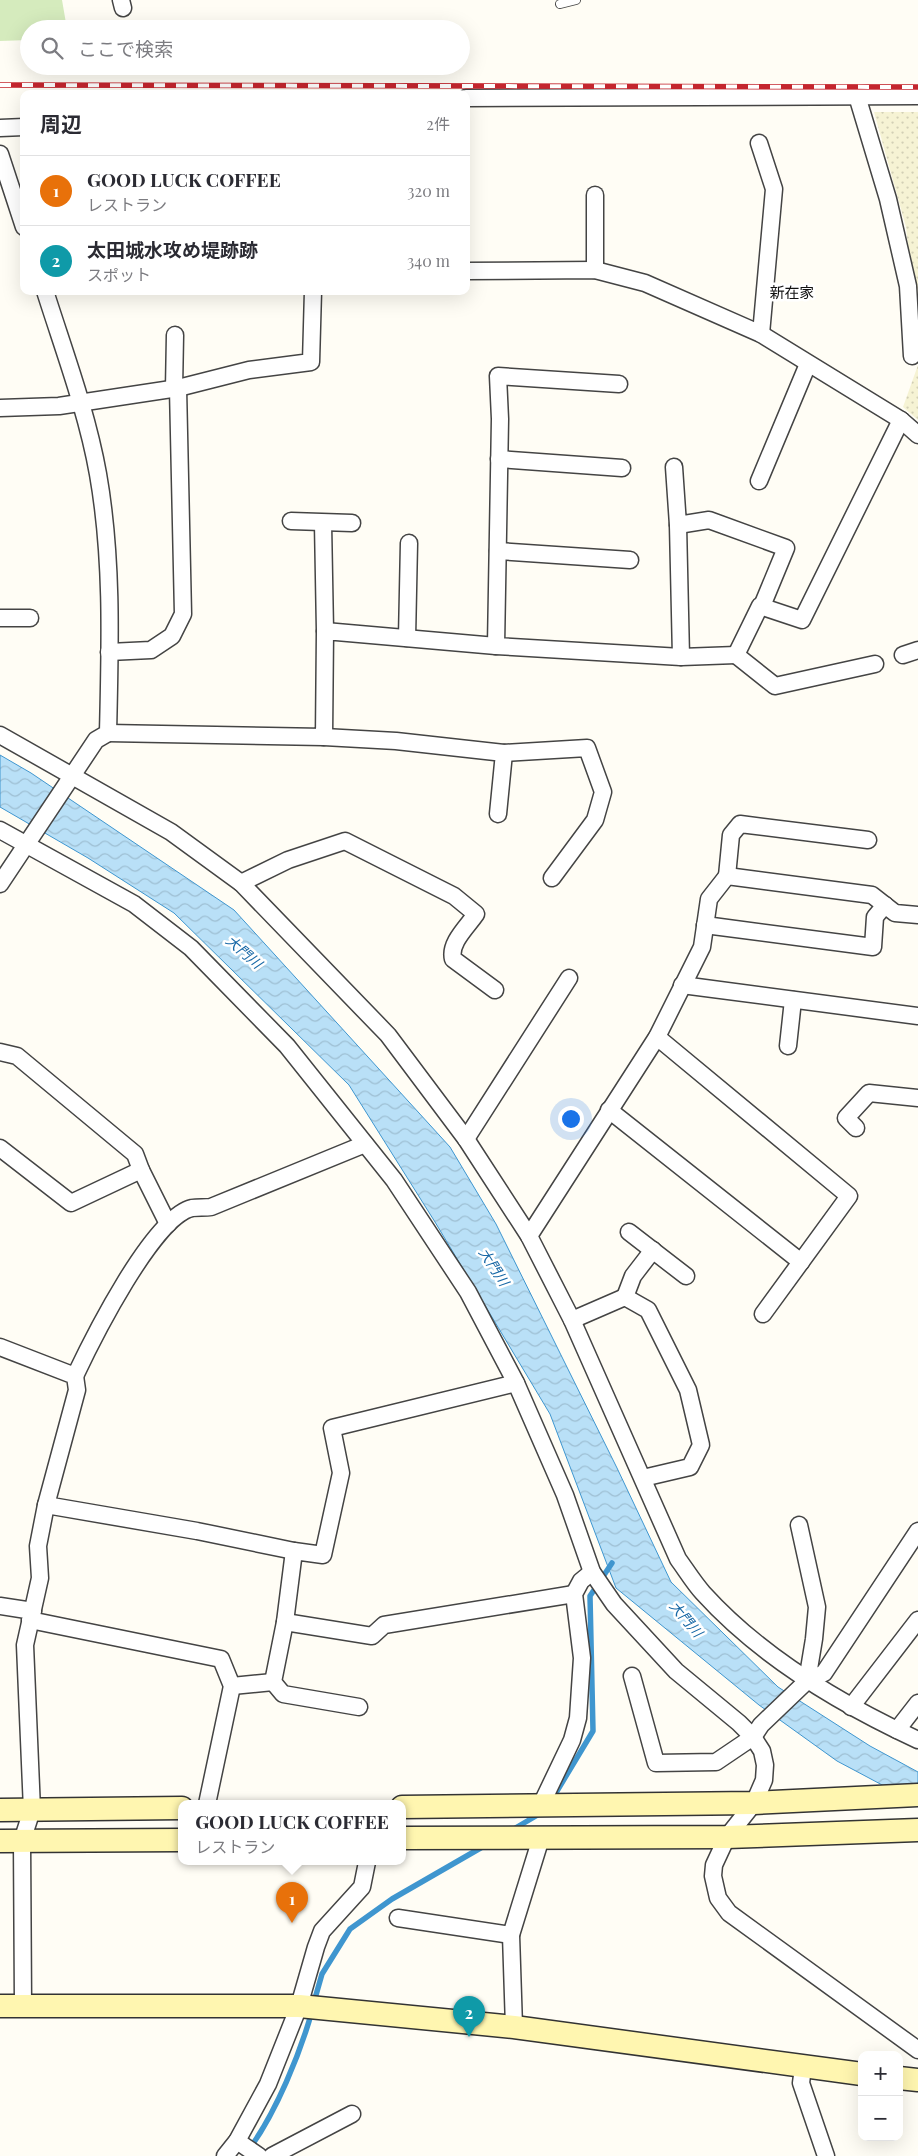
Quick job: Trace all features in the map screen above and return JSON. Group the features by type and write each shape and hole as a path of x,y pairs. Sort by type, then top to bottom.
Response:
{"street":[{"path":"857,96 888,199 908,286 912,356"},
{"path":"470,98 918,96"},
{"path":"0,128 20,127"},
{"path":"759,143 774,189 760,334"},
{"path":"0,154 20,215"},
{"path":"595,195 595,270"},
{"path":"470,271 595,270 645,283 760,334 901,420 918,435"},
{"path":"46,295 81,403 98,474 108,566 110,652 108,733"},
{"path":"0,408 59,406 81,403 176,388 249,370 310,362 313,295"},
{"path":"110,652 151,650 172,636 183,614 175,336"},
{"path":"758,482 808,364"},
{"path":"496,646 500,459 498,376 619,384"},
{"path":"762,606 802,620 901,420"},
{"path":"500,459 622,468"},
{"path":"674,466 678,525 682,657"},
{"path":"678,525 709,520 786,548 762,606 760,606 736,655"},
{"path":"291,521 352,523"},
{"path":"323,523 324,737"},
{"path":"407,638 409,543"},
{"path":"498,551 630,560"},
{"path":"0,618 30,618"},
{"path":"325,631 496,646 682,657 736,655 775,686 875,664"},
{"path":"0,884 96,740 108,733 324,737 504,753 587,748 603,792 595,820 552,878"},
{"path":"0,735 70,779 171,832 241,883 388,1035 466,1139 529,1236 572,1320 678,1559 702,1592 736,1626 805,1683 851,1708 918,1740"},
{"path":"498,814 504,753"},
{"path":"529,1236 657,1037 702,946 710,899 727,876 731,835 740,824 868,840"},
{"path":"0,830 27,842 134,904 190,948 286,1046 394,1180 468,1292 516,1383 565,1495 592,1572 614,1604 676,1671 757,1731 765,1764 764,1780 754,1803 727,1837 717,1854 713,1876 718,1898 728,1913 918,2050"},
{"path":"241,883 288,860 345,841 454,896 476,914 451,952 453,959 495,990"},
{"path":"727,876 872,895 895,913 918,915"},
{"path":"705,925 873,946 875,917 885,905"},
{"path":"466,1139 569,978"},
{"path":"682,985 918,1016"},
{"path":"788,1046 793,1000"},
{"path":"657,1037 849,1196 763,1314"},
{"path":"0,1052 16,1056 135,1154 168,1224"},
{"path":"856,1128 846,1118 869,1093 918,1098"},
{"path":"609,1110 801,1262"},
{"path":"23,2005 11,1841 32,1810 25,1645 40,1578 38,1546 46,1505 77,1390 75,1376 100,1322 150,1243 168,1224 190,1208 211,1208 365,1144"},
{"path":"0,1148 70,1203 141,1170"},
{"path":"629,1232 686,1276"},
{"path":"572,1320 625,1297 633,1276 653,1250"},
{"path":"625,1297 648,1310 688,1390 701,1445 690,1468 642,1478"},
{"path":"0,1347 75,1376"},
{"path":"46,1505 188,1529 294,1551 323,1555 341,1474 332,1428 516,1383"},
{"path":"799,1525 817,1607 814,1639 805,1683"},
{"path":"632,1676 656,1763 716,1762 757,1731 805,1683 824,1673 918,1531"},
{"path":"294,1551 285,1622 273,1682 282,1694 359,1707"},
{"path":"540,1807 572,1740 578,1718 582,1658 574,1594 581,1581 592,1572"},
{"path":"285,1622 372,1636 384,1625 574,1594"},
{"path":"0,1606 32,1616 221,1658 232,1686 208,1800"},
{"path":"851,1708 918,1620"},
{"path":"232,1686 273,1682"},
{"path":"897,1730 918,1703"},
{"path":"406,1807 540,1807 754,1803 918,1795"},
{"path":"0,1810 178,1808"},
{"path":"406,1838 727,1837 918,1830"},
{"path":"514,2027 511,1935 541,1838"},
{"path":"11,1841 178,1840"},
{"path":"225,2156 237,2141 268,2084 299,2006 322,1931 362,1887 366,1865"},
{"path":"398,1918 511,1935"},
{"path":"0,2006 299,2006 514,2027 803,2068 858,2074"},
{"path":"803,2068 802,2083 826,2156"},
{"path":"903,2078 918,2080"},
{"path":"272,2156 352,2114"},
{"path":"237,2141 259,2156"}],"lane":[{"path":"560,4 576,0"}],"shaded area":[{"path":"874,112 918,112 918,339 906,227"},
{"path":"918,365 918,420 903,407"}],"green space":[{"path":"0,0 62,0 65,20 20,20 20,40 0,41"}],"water":[{"name":"大門川","path":"0,755 31,773 234,910 450,1147 496,1224 617,1468 671,1582 778,1687 870,1746 918,1772 918,1804 837,1761 759,1705 616,1588 550,1414 435,1222 349,1085 174,913 88,858 0,807"}],"waterway":[{"path":"551,1801 593,1731 590,1596 612,1563"},
{"path":"512,1830 541,1813"},
{"path":"314,2002 322,1974 350,1929 392,1899 484,1846"},
{"path":"250,2148 260,2134 278,2100 301,2045 312,2011"}],"railway":[{"path":"0,85 918,87"}],"place":[{"name":"GOOD LUCK COFFEE","path":"292,1923"},
{"name":"太田城水攻め堤跡跡","path":"469,2037"}],"district":[{"name":"新在家","path":"792,293"}]}
